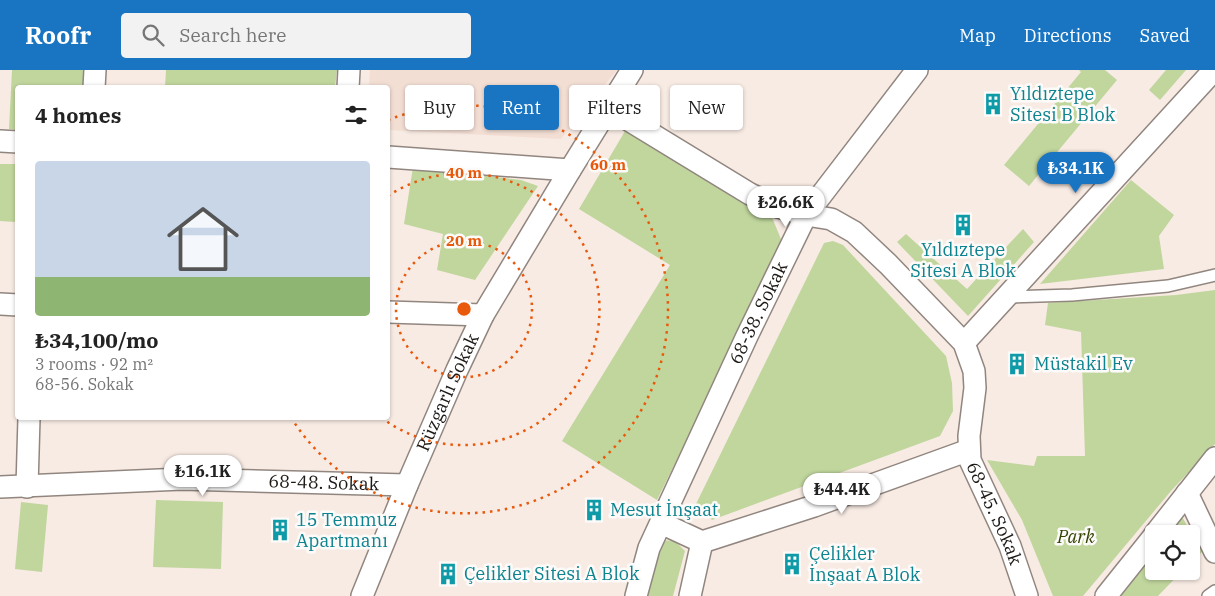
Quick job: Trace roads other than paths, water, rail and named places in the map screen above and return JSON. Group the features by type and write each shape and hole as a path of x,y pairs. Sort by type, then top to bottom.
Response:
{"street":[{"path":"94,85 95,70"},
{"path":"348,85 350,70"},
{"name":"Rüzgarlı Sokak","path":"623,85 632,70"},
{"name":"68-38. Sokak","path":"636,596 649,548 747,336 806,215 917,70"},
{"path":"644,130 750,194 778,207 806,215 831,219 854,232 964,342 1214,70"},
{"name":"Rüzgarlı Sokak","path":"362,596 407,485 483,315 595,130"},
{"path":"0,141 15,142"},
{"path":"390,157 570,170"},
{"path":"0,304 15,304"},
{"path":"390,312 483,315"},
{"name":"68-45. Sokak","path":"964,342 974,370 975,388 969,450 974,470 1010,546 1027,596"},
{"path":"27,487 29,420"},
{"path":"661,523 702,542 814,506 969,450"},
{"path":"1162,525 1215,458"},
{"name":"68-48. Sokak","path":"0,487 182,479 407,485"},
{"path":"1187,493 1215,552"},
{"path":"690,596 702,542"},
{"path":"1106,596 1145,546"}],"lane":[{"path":"1006,297 1072,295 1158,287 1215,275"},
{"path":"1208,596 1215,591"}],"place":[{"name":"Yıldıztepe Sitesi B Blok","path":"993,104"},
{"name":"Yıldıztepe Sitesi A Blok","path":"963,225"},
{"name":"Müstakil Ev","path":"1017,364"},
{"name":"Mesut İnşaat","path":"594,510"},
{"name":"15 Temmuz Apartmanı","path":"280,530"},
{"name":"Çelikler İnşaat A Blok","path":"792,564"},
{"name":"Çelikler Sitesi A Blok","path":"448,574"}],"park label":[{"name":"Park","path":"1076,537"}]}
